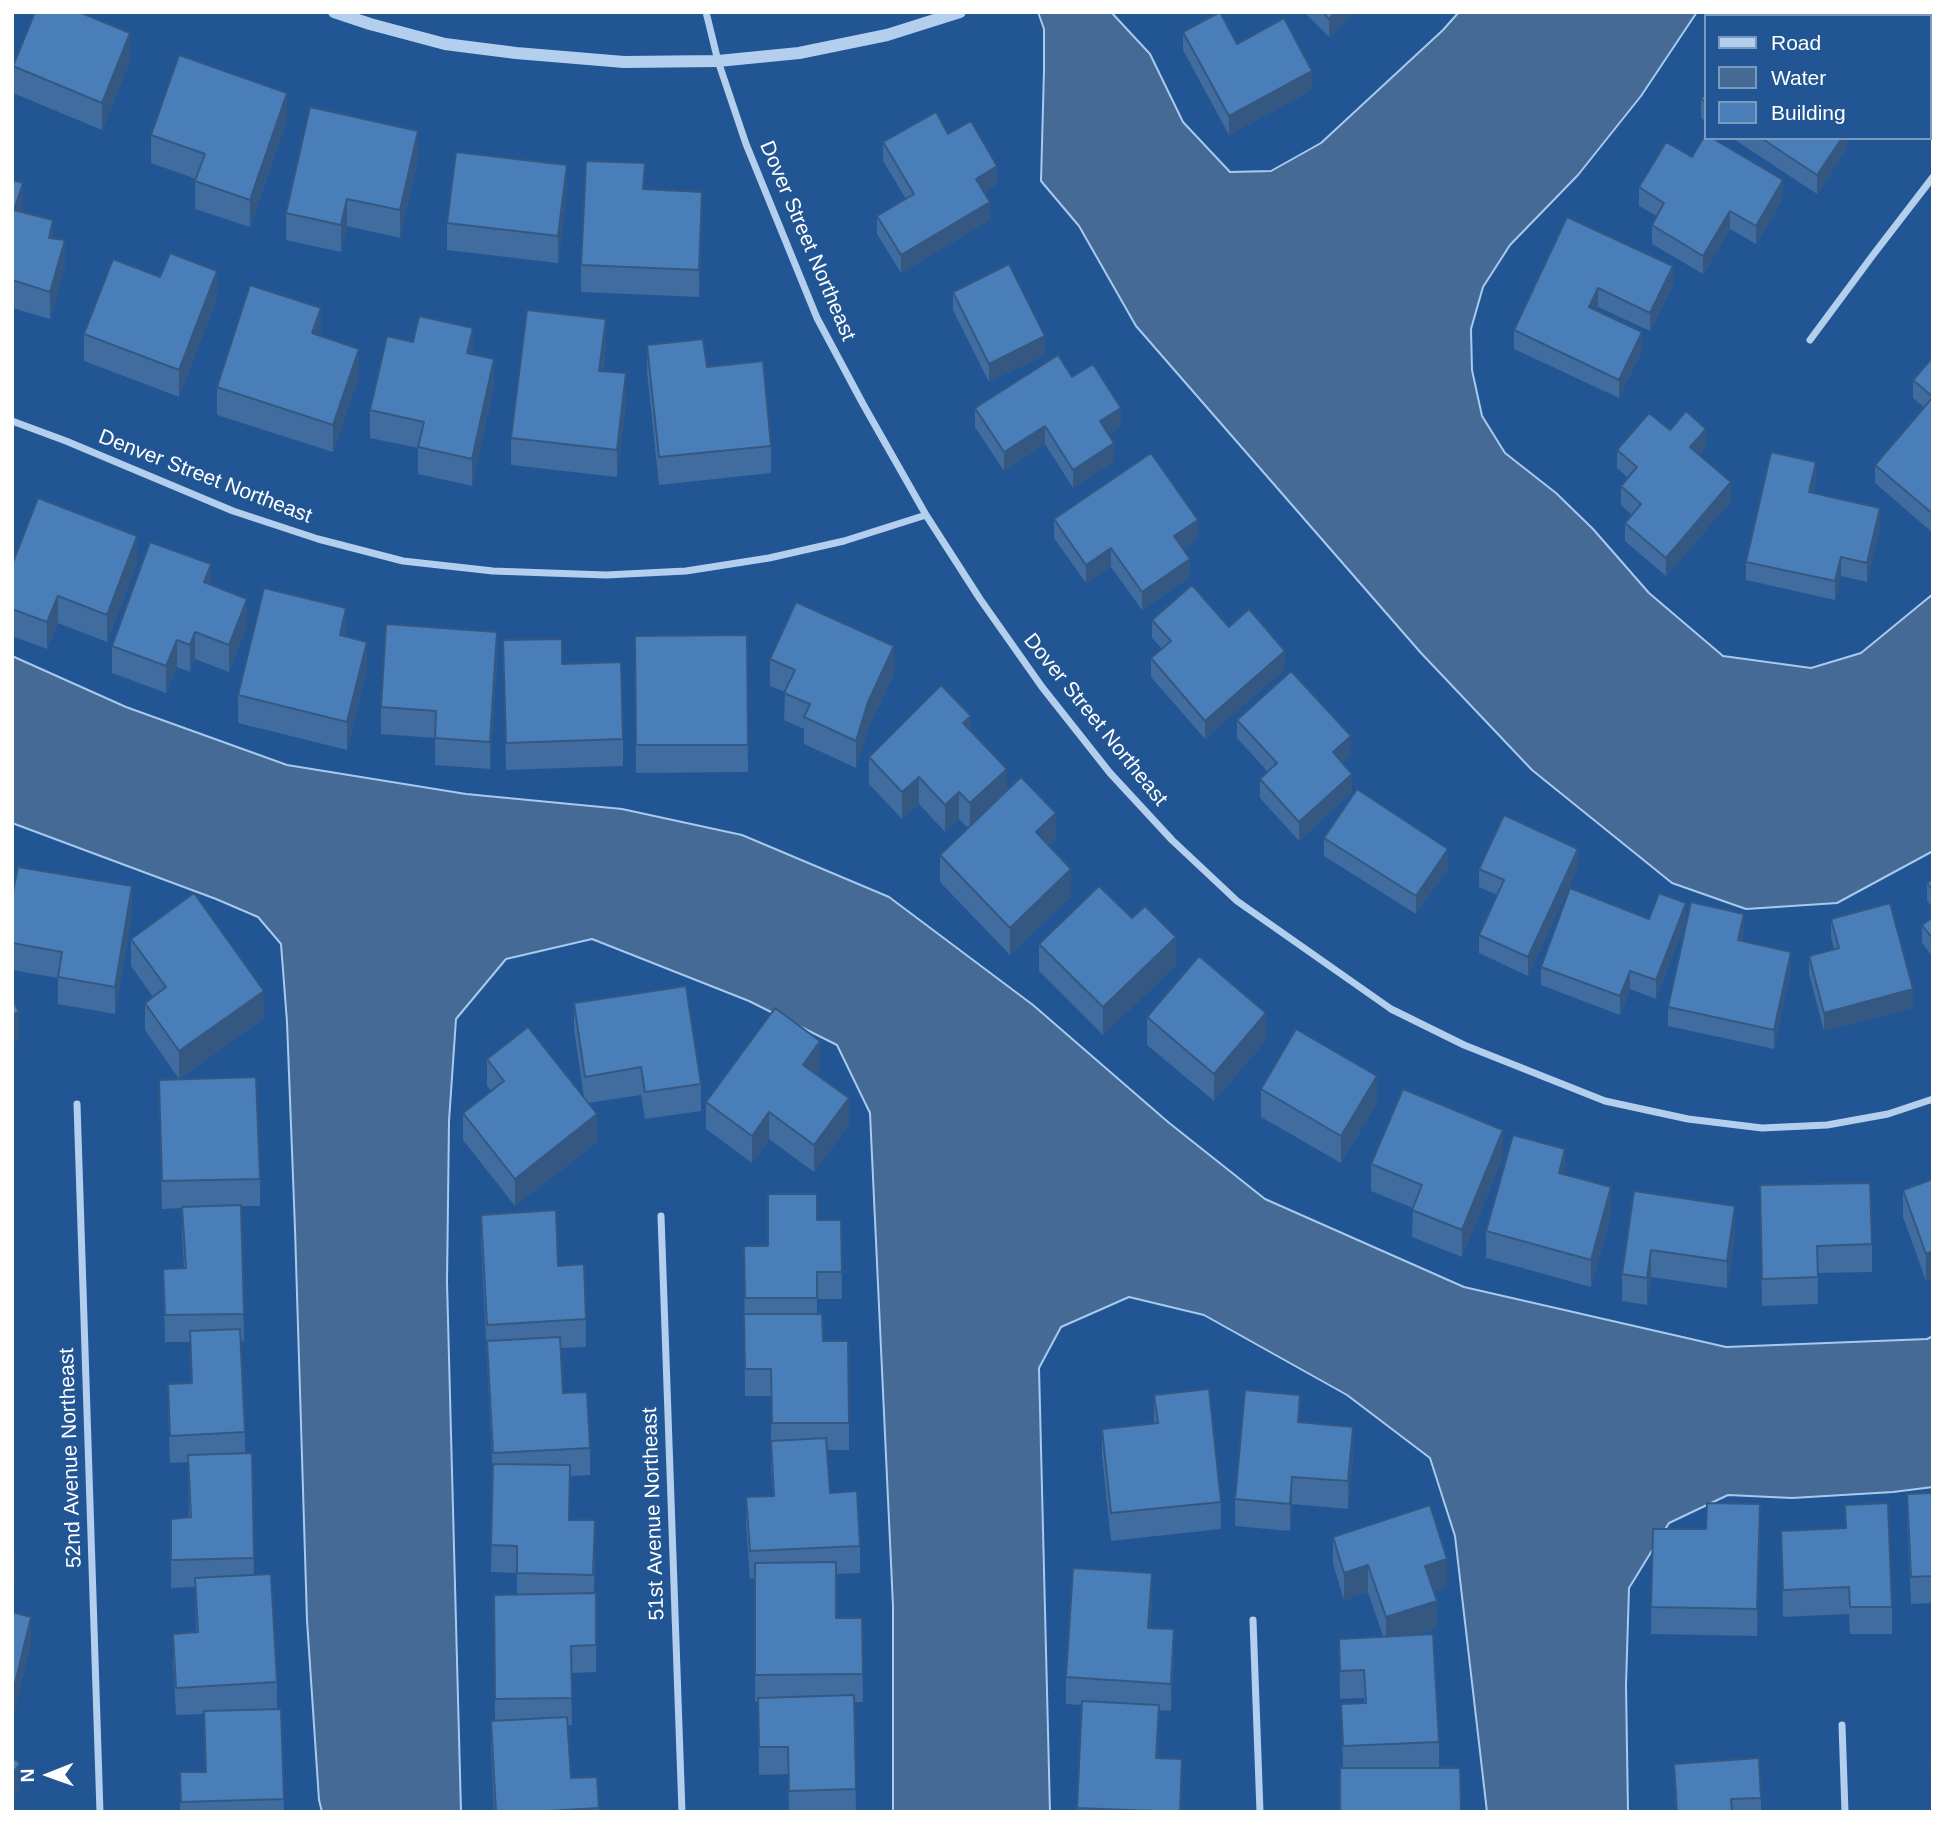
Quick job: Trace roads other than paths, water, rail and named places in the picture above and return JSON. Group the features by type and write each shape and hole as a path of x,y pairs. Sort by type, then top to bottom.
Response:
{"street":[{"path":"334,12 445,44 624,62 718,61 799,53 887,34 960,12"},
{"name":"Dover Street Northeast","path":"706,12 718,61 746,144 817,318 926,515 980,599 1042,687 1110,773 1172,840 1237,901 1391,1009 1464,1045 1605,1101 1688,1119 1762,1128 1827,1125 1888,1114 1933,1099"},
{"path":"1810,340 1933,177"},
{"name":"Denver Street Northeast","path":"12,421 233,511 318,539 403,561 493,571 606,575 686,571 769,558 844,541 926,515"},
{"name":"52nd Avenue Northeast","path":"77,1104 100,1812"},
{"name":"51st Avenue Northeast","path":"661,1216 682,1812"},
{"path":"1253,1620 1260,1812"},
{"path":"1842,1725 1844,1812"}],"water":[{"path":"1038,12 1111,12 1150,54 1183,122 1230,172 1271,171 1321,143 1459,12 1697,12 1641,96 1578,175 1510,245 1483,287 1471,329 1472,370 1482,416 1505,453 1556,493 1593,529 1649,593 1723,656 1811,668 1861,653 1933,594 1933,851 1837,903 1746,909 1672,883 1532,770 1421,653 1136,326 1079,226 1041,181 1044,29"},
{"path":"12,656 126,707 287,765 466,794 622,809 742,835 889,897 1033,1005 1168,1122 1265,1199 1464,1287 1726,1347 1927,1339 1933,1336 1933,1487 1792,1498 1728,1495 1669,1523 1629,1588 1626,1685 1628,1812 1487,1812 1455,1536 1430,1458 1347,1395 1204,1315 1129,1297 1061,1327 1039,1368 1050,1812 893,1812 893,1606 870,1113 837,1045 749,1001 592,939 506,959 456,1019 449,1121 447,1282 461,1812 322,1812 307,1620 295,1229 287,1022 281,944 258,917 12,823"}]}
